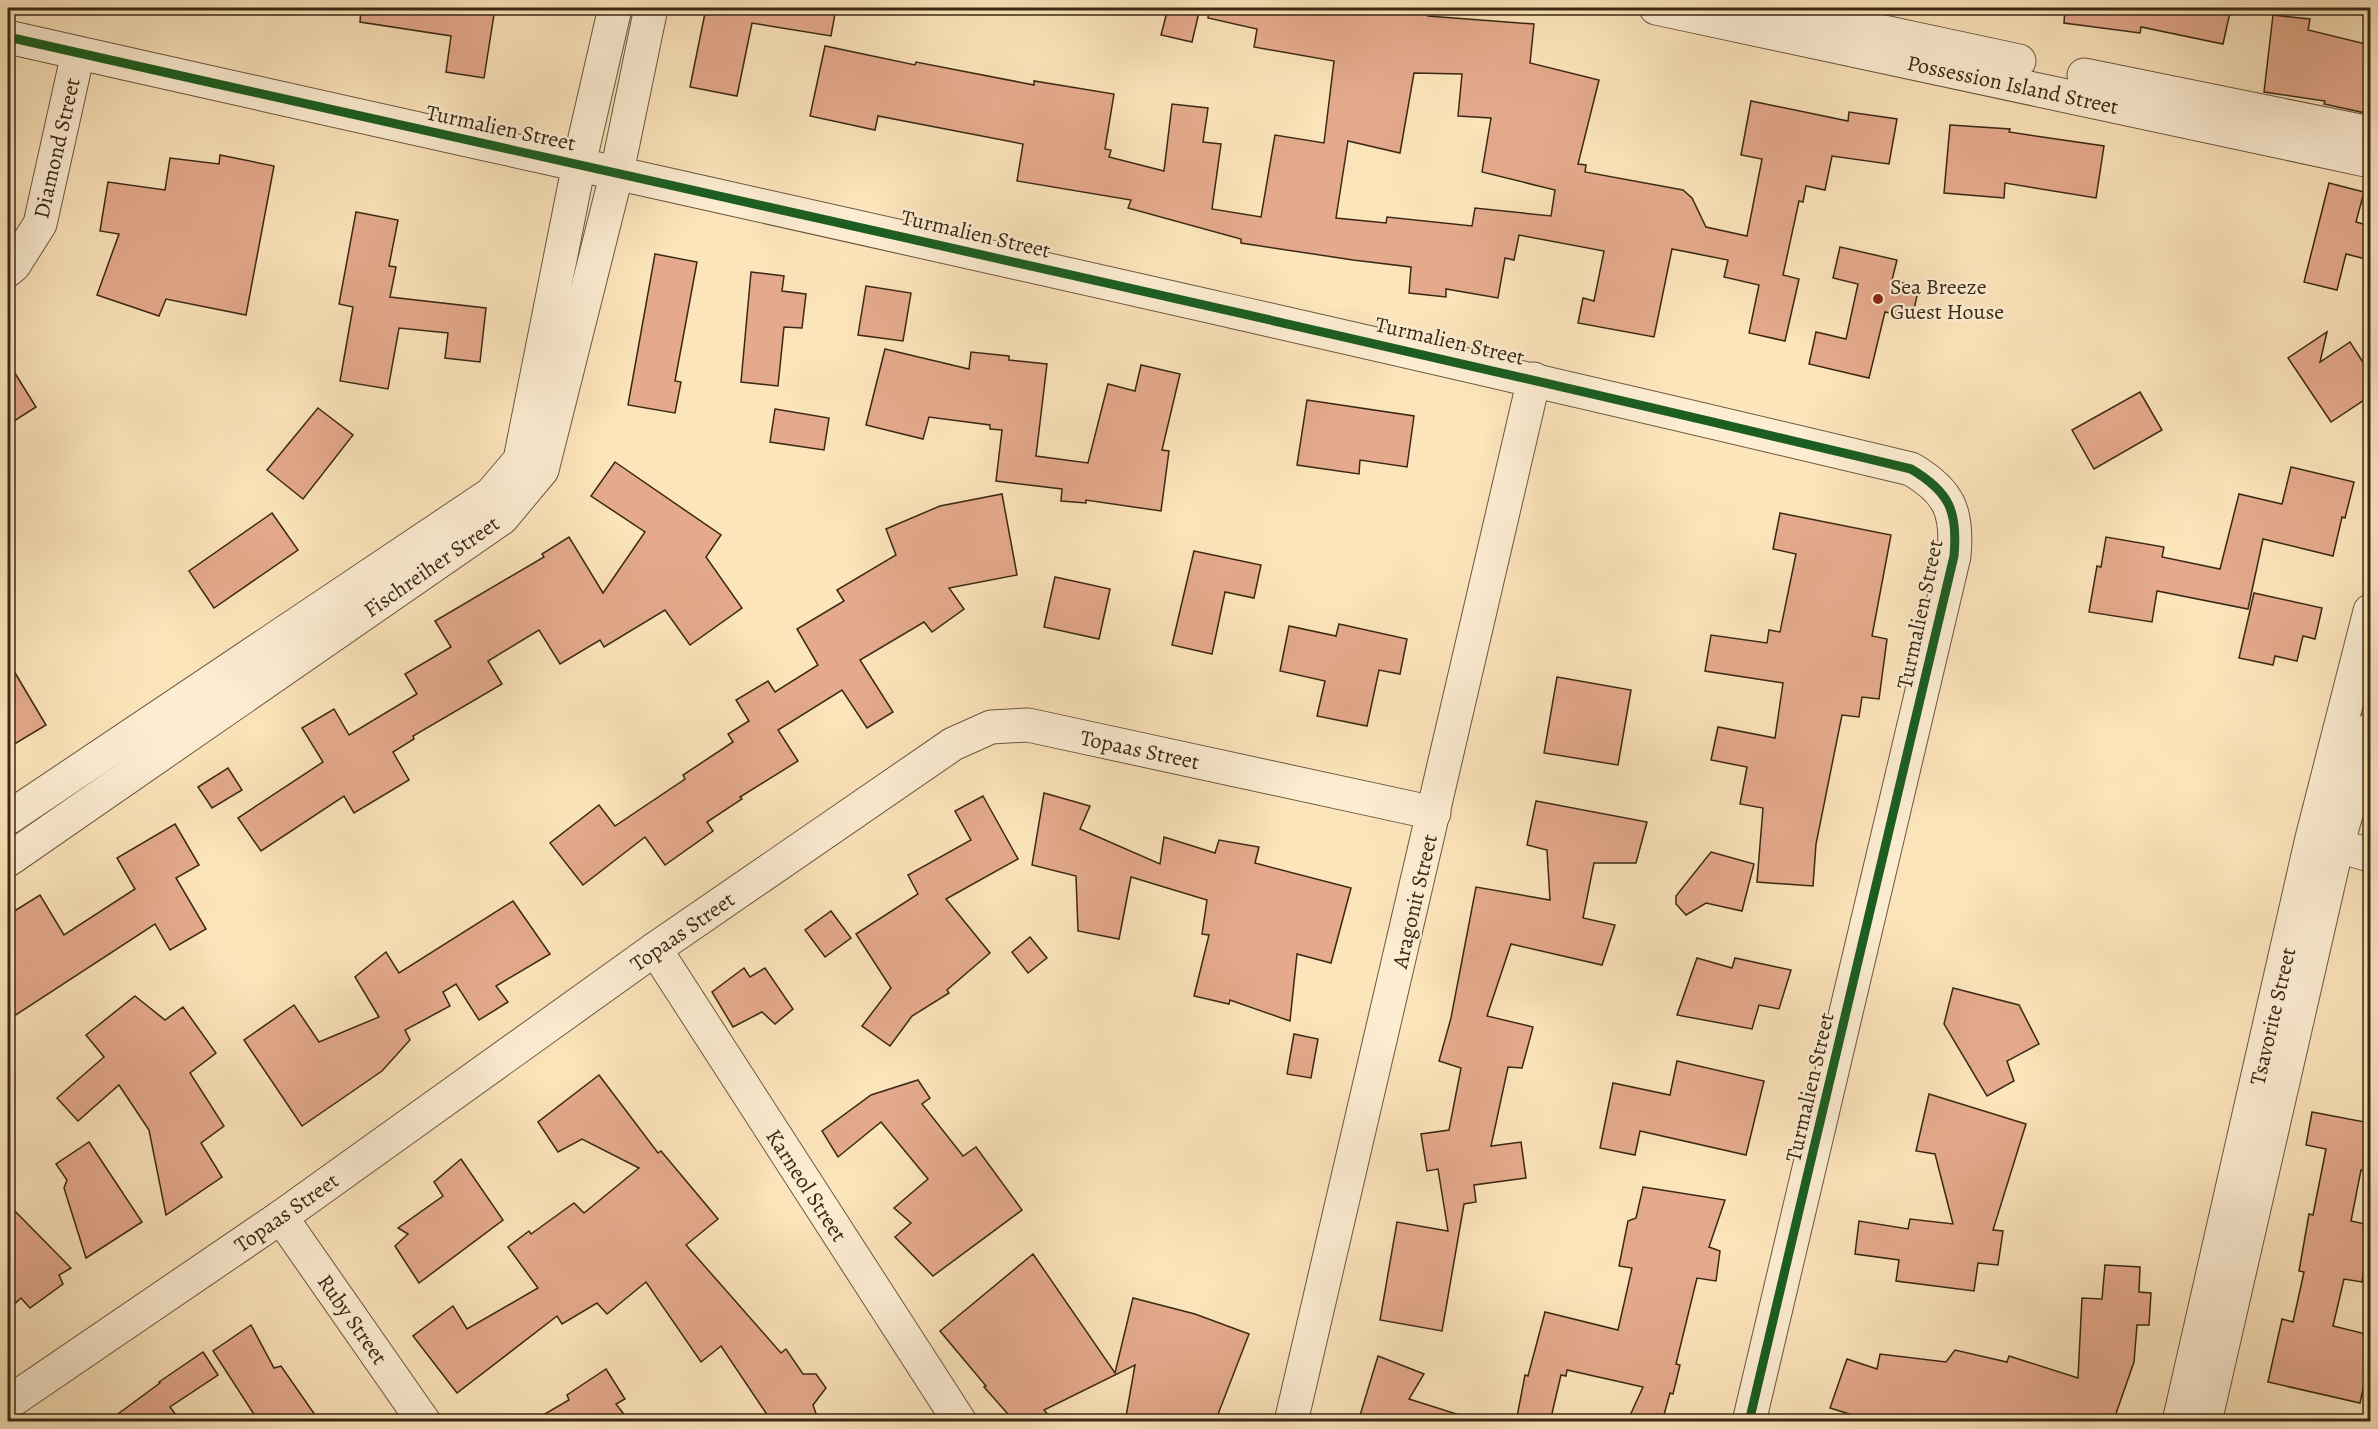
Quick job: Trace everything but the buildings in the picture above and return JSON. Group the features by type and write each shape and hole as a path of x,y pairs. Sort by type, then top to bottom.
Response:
{"street":[{"name":"Fischreiher Street","path":"8,818 491,494 520,460 579,164 615,8"},
{"name":"Fischreiher Street","path":"8,860 502,518 542,470 617,172 651,8"},
{"name":"Possession Island Street","path":"1656,8 2370,162"},
{"name":"Possession Island Street","path":"1772,8 2093,77 2370,133"},
{"name":"Turmalien Street","path":"8,37 1534,379 1911,469 1941,492 1950,504 1956,531 1952,566 1749,1422"},
{"name":"Diamond Street","path":"8,270 14,265 40,224 78,53"},
{"name":"Aragonit Street","path":"1291,1422 1534,379"},
{"name":"Tsavorite Street","path":"2205,1422 2325,842 2370,611"},
{"name":"Topaas Street","path":"8,1403 282,1217 655,949 953,744 991,727 1028,724 1434,813"},
{"name":"Tsavorite Street","path":"2179,1422 2325,842 2370,730"},
{"path":"2325,842 2370,855"},
{"name":"Karneol Street","path":"655,949 960,1422"},
{"name":"Ruby Street","path":"282,1217 424,1422"}],"cycle path":[{"path":"8,37 960,250 1673,413 1911,469 1935,486 1949,505 1952,515 1954,556 1749,1422"}],"place":[{"name":"Sea Breeze Guest House","path":"1878,299"}]}
